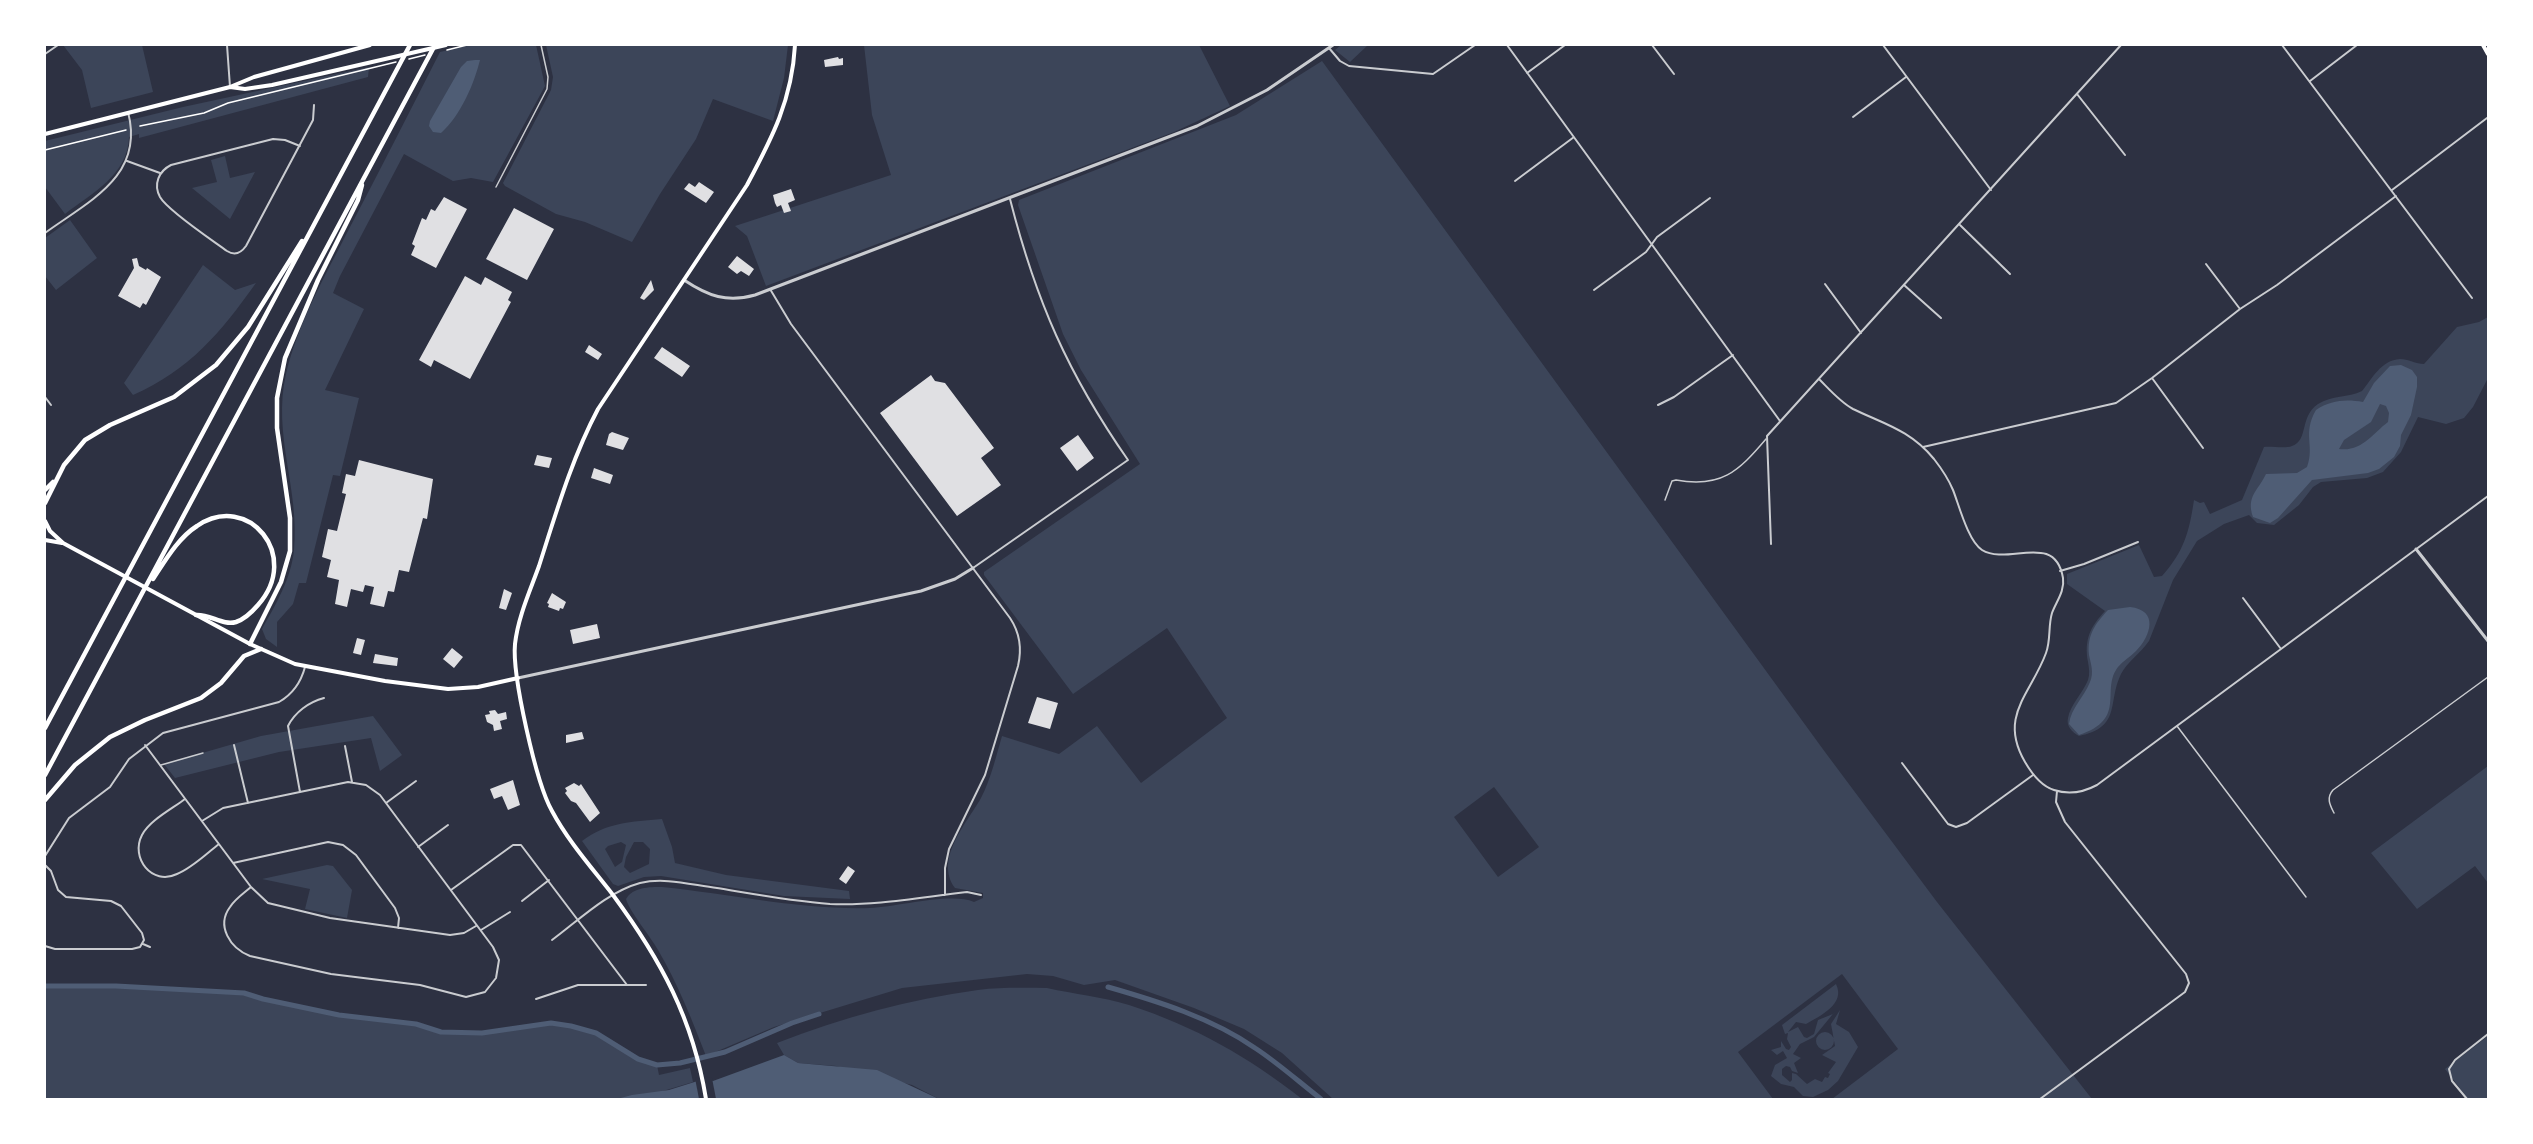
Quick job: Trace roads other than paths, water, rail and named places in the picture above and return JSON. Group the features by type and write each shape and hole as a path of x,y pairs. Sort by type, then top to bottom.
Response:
{"highway":[{"path":"45,728 410,45"},
{"path":"45,775 435,45"},
{"path":"250,644 281,582 290,551 290,518 277,428 278,398 285,358 318,280 358,200 364,176"},
{"path":"45,503 72,453 94,434 174,397 216,365 248,327 314,224"},
{"path":"45,490 57,478"},
{"path":"132,612 165,561 183,538 197,525 220,517 237,518 252,524 265,536 274,555 274,574 267,594 247,616 237,622 228,623 205,614 196,615"},
{"path":"45,800 75,765 103,742 135,725 201,698 221,683 244,656 261,649"}],"main road":[{"path":"45,134 230,87 254,76 370,45"},
{"path":"706,1099 693,1041 676,997 658,962 613,895 565,832 544,796 518,678 515,655 517,630 583,439 598,409 747,185 769,146 786,100 795,45"},
{"path":"2482,45 2488,54"},
{"path":"230,87 245,89 368,66 446,48"},
{"path":"45,521 50,531 63,543 250,644 304,667 411,686 448,689 478,687 518,678"},
{"path":"45,540 63,543"}],"street":[{"path":"45,54 58,45"},
{"path":"227,45 230,87"},
{"path":"684,280 705,293 726,299 746,297 770,289 1010,199 1216,117 1279,83 1331,46 1340,61 1349,66 1433,74 1475,45"},
{"path":"1507,45 1780,420"},
{"path":"1527,73 1565,45"},
{"path":"1652,45 1674,74"},
{"path":"1883,45 1991,190"},
{"path":"1772,544 1767,436 2121,45"},
{"path":"2282,45 2472,298"},
{"path":"2310,81 2357,45"},
{"path":"1853,117 1906,77"},
{"path":"2077,94 2125,155"},
{"path":"300,146 285,140 273,139 171,165 160,173 157,183 164,201 227,251 237,254 246,246 300,146 313,120 314,105"},
{"path":"45,233 113,181 127,161 133,134 128,112"},
{"path":"2392,190 2487,118"},
{"path":"1515,181 1574,137"},
{"path":"127,161 160,173"},
{"path":"1923,447 2116,403 2152,378 2240,309 2277,285 2396,196"},
{"path":"1594,290 1647,251 1658,237 1710,198"},
{"path":"518,678 921,591 955,579 1128,460 1085,395 1055,336 1028,265 1010,199"},
{"path":"1960,225 2010,274"},
{"path":"2206,264 2240,309"},
{"path":"1825,284 1861,333"},
{"path":"1904,285 1941,318"},
{"path":"770,289 791,324 1014,625 1019,638 1020,653 985,775 949,849 945,868 945,894"},
{"path":"1658,405 1674,398 1733,355"},
{"path":"2152,378 2203,448"},
{"path":"1819,379 1852,408 1892,425 1923,447 1947,478 1969,531 1980,549 1999,556 2027,551 2043,553 2053,560 2060,571 2062,588 2052,615 2047,648 2014,718 2018,748 2033,775 2047,788 2057,791 2074,793 2090,789 2488,496"},
{"path":"45,397 51,405"},
{"path":"2060,571 2084,564 2138,542"},
{"path":"2416,549 2488,641"},
{"path":"2243,598 2281,649"},
{"path":"45,856 69,818 110,787 129,759 145,745 163,733 279,702 288,696 299,683 304,667"},
{"path":"300,792 288,726 307,705 324,698"},
{"path":"145,745 263,900 274,905 341,920 398,928 457,935 477,926"},
{"path":"234,745 248,803"},
{"path":"345,746 352,782"},
{"path":"1902,763 1948,824 1956,827 1968,823 2033,775"},
{"path":"386,803 416,781"},
{"path":"202,821 218,811 300,792 352,782 372,788 386,803 481,930 497,954 499,968 490,987 472,997 458,996 412,984 321,972 250,956 234,947 226,932 226,915 231,905 251,887"},
{"path":"2040,1099 2183,993 2189,983 2186,974 2069,828 2056,802 2057,791"},
{"path":"185,799 145,831 138,851 142,864 158,876 175,875 219,844"},
{"path":"418,847 448,825"},
{"path":"233,863 328,842 343,845 356,855 392,904 399,918 398,928"},
{"path":"451,890 519,844 524,846 627,985"},
{"path":"45,865 51,871 58,890 66,897 111,901 121,906 142,933 143,944"},
{"path":"522,901 549,880"},
{"path":"552,940 613,895 637,884 658,881 831,904 868,903 967,892 981,895"},
{"path":"481,930 510,912"},
{"path":"45,946 56,949 126,950 143,944"},
{"path":"143,944 150,947"},
{"path":"536,999 572,986 646,985"},
{"path":"2467,1099 2452,1081 2449,1069 2455,1060 2488,1034"}],"lane":[{"path":"496,187 547,89 548,77 541,45"},
{"path":"1665,500 1669,484 1674,480 1702,483 1732,473 1767,436"},
{"path":"2334,813 2329,802 2333,790 2488,677"},
{"path":"2177,726 2306,897"},
{"path":"160,765 203,753"}],"waterway":[{"path":"45,986 116,986 244,993 339,1015 416,1024 441,1032 482,1033 551,1023 596,1033 638,1059 657,1065 680,1063 725,1052 819,1014"},
{"path":"1108,987 1165,1005 1221,1028 1264,1054 1321,1099"}]}
